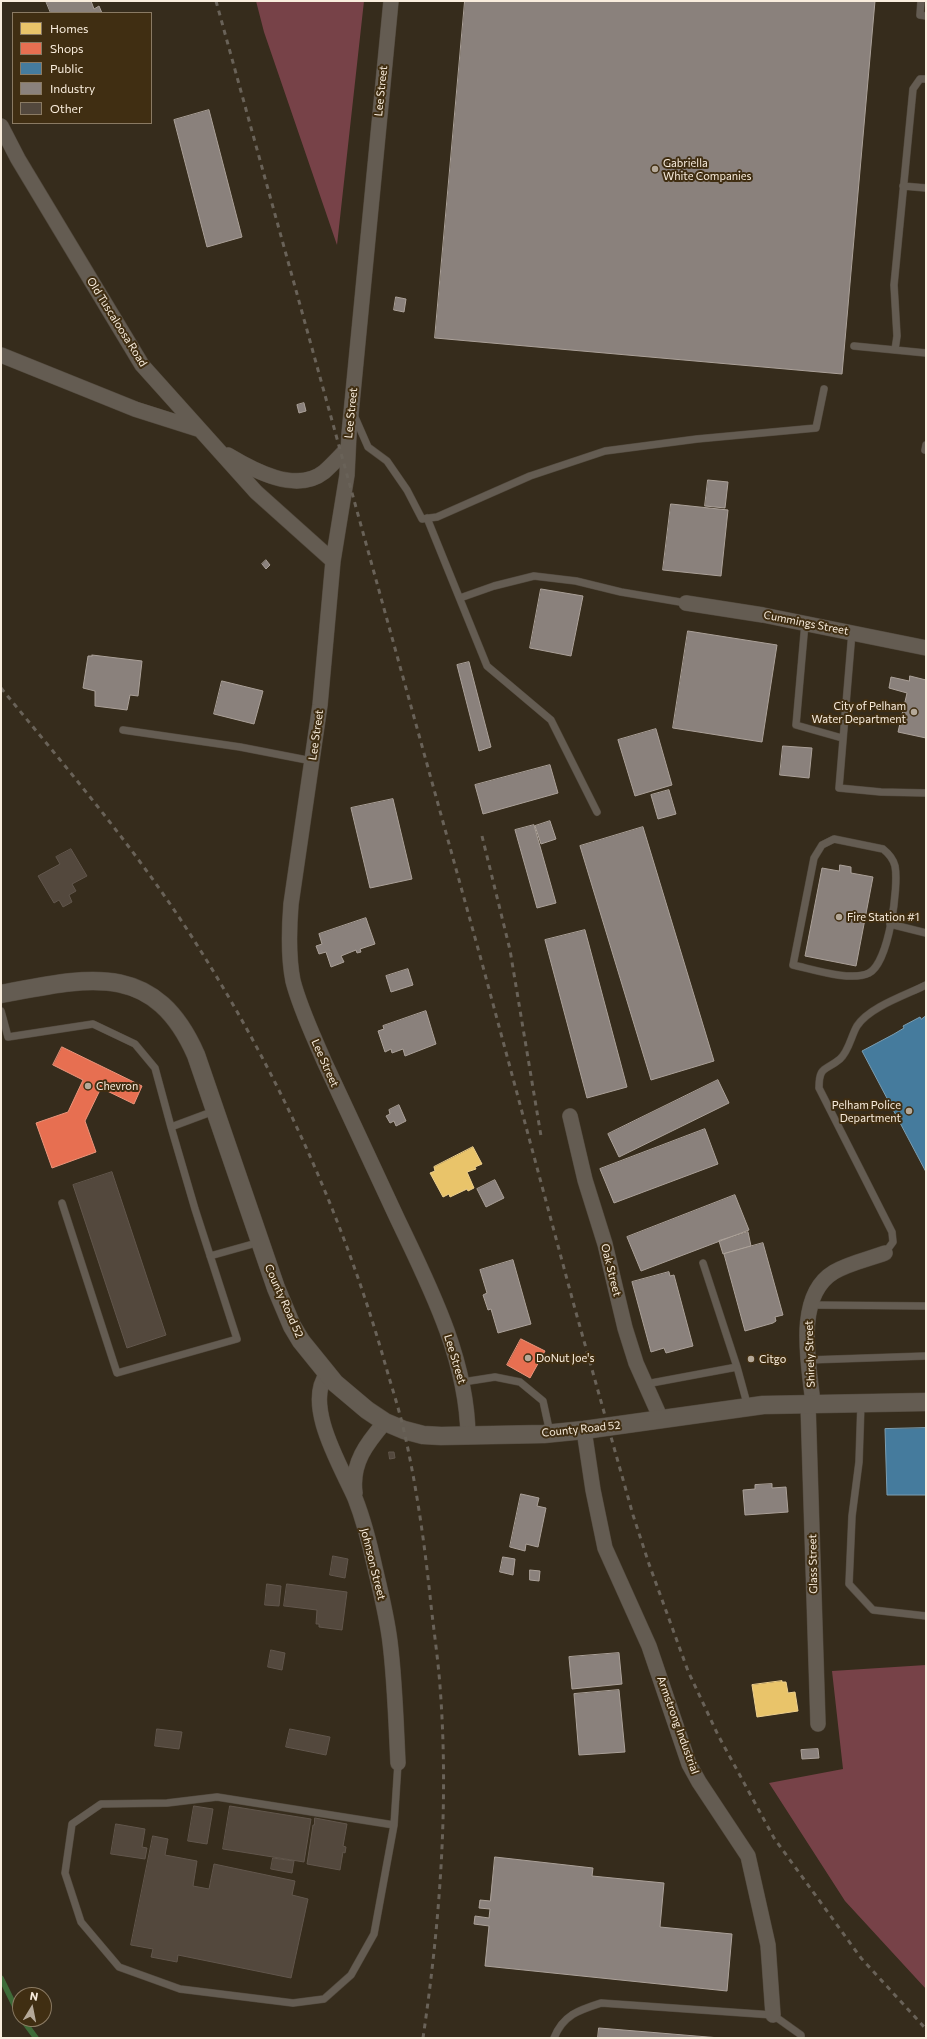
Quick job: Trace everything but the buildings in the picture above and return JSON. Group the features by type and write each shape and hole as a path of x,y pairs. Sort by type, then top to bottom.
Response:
{"street":[{"name":"Lee Street","path":"391,1 348,448 347,475 333,561 320,706 289,928 291,966 294,982 307,1021 324,1061 436,1303 463,1382 468,1410 468,1436"},
{"name":"Old Tuscaloosa Road","path":"1,126 18,159 142,364 256,492 333,561"},
{"path":"1,355 135,409 200,429 228,455 246,466 284,480 303,481 323,473 348,448"},
{"name":"Cummings Street","path":"686,604 805,623 926,648"},
{"name":"County Road 52","path":"1,994 60,983 95,980 128,985 147,994 160,1004 182,1027 196,1055 276,1288 292,1326 301,1341 327,1374 362,1405 385,1422 404,1430 423,1435 468,1436 550,1433 661,1420 748,1407 861,1402 926,1402"},
{"name":"Oak Street","path":"570,1116 585,1180 605,1244 625,1328 636,1363 661,1420"},
{"name":"Shirely Street","path":"810,1404 807,1334 811,1305 818,1286 834,1271 885,1253"},
{"name":"Johnson Street","path":"327,1374 320,1388 320,1409 327,1433 356,1500 370,1544 388,1628 394,1683 398,1763"},
{"name":"Glass Street","path":"810,1404 818,1724"},
{"path":"356,1500 354,1472 360,1455 369,1440 385,1422"},
{"name":"Armstrong Industrial","path":"584,1430 593,1490 605,1548 650,1646 690,1764 699,1782 748,1856 768,1945 773,2015"}],"lane":[{"path":"921,1 920,15 926,16"},
{"path":"895,350 897,336 894,285 913,88 920,79 926,79"},
{"path":"903,186 926,188"},
{"path":"854,346 926,353"},
{"path":"352,409 368,447 387,461 407,490 422,519 438,516 530,476 605,451 697,439 816,428 824,389"},
{"path":"427,518 487,666 551,720 597,812"},
{"path":"460,598 494,586 534,576 576,581 621,592 686,604"},
{"path":"805,623 796,725 842,738"},
{"path":"852,632 839,788 881,792 926,793"},
{"path":"123,730 240,747 312,761"},
{"path":"834,839 882,849 889,853 895,864 896,878 890,924 883,954 880,961 869,973 851,976 793,965 814,858 822,845 834,839"},
{"path":"890,924 926,933"},
{"path":"885,1253 893,1242 892,1232 819,1088 819,1078 821,1071 843,1055 864,1017 926,985"},
{"path":"1,1011 8,1037 93,1024 134,1044 155,1068 171,1127 210,1256 237,1339 117,1373 62,1203"},
{"path":"171,1127 216,1111"},
{"path":"210,1256 260,1242"},
{"path":"703,1263 737,1367 748,1407"},
{"path":"811,1305 926,1306"},
{"path":"808,1360 926,1356"},
{"path":"646,1384 737,1367"},
{"path":"463,1382 494,1377 520,1382 543,1401 550,1433"},
{"path":"861,1402 859,1462 852,1516 849,1584 873,1610 926,1616"},
{"path":"394,1824 217,1797 167,1803 101,1804 72,1824 65,1873 81,1922 119,1967 180,1990 293,2003 324,1999 351,1975 374,1934 394,1824 398,1763"},
{"path":"554,2038 559,2026 576,2012 601,2003 773,2015 801,2035 801,2038"}],"shaded area":[{"path":"256,1 364,1 337,245 264,32"},
{"path":"926,1665 926,1989 845,1901 769,1783 843,1769 832,1671"}],"waterway":[{"path":"1,1978 12,2001"},
{"path":"28,2027 36,2038"}],"railway":[{"path":"216,1 482,963 575,1309 633,1515 649,1564 688,1671 718,1735 774,1838 861,1958 926,2029"},
{"path":"1,688 78,782 152,878 197,945 227,995 256,1045 307,1149 330,1203 369,1311 400,1415 413,1474 426,1561 440,1686 444,1774 441,1862 434,1951 423,2038"},
{"path":"482,836 510,950 541,1136"}],"place":[{"name":"Gabriella White Companies","path":"655,169"},
{"name":"City of Pelham Water Department","path":"914,712"},
{"name":"Fire Station #1","path":"839,917"},
{"name":"Chevron","path":"88,1086"},
{"name":"Pelham Police Department","path":"909,1111"},
{"name":"DoNut Joe's","path":"528,1358"},
{"name":"Citgo","path":"751,1359"}]}
